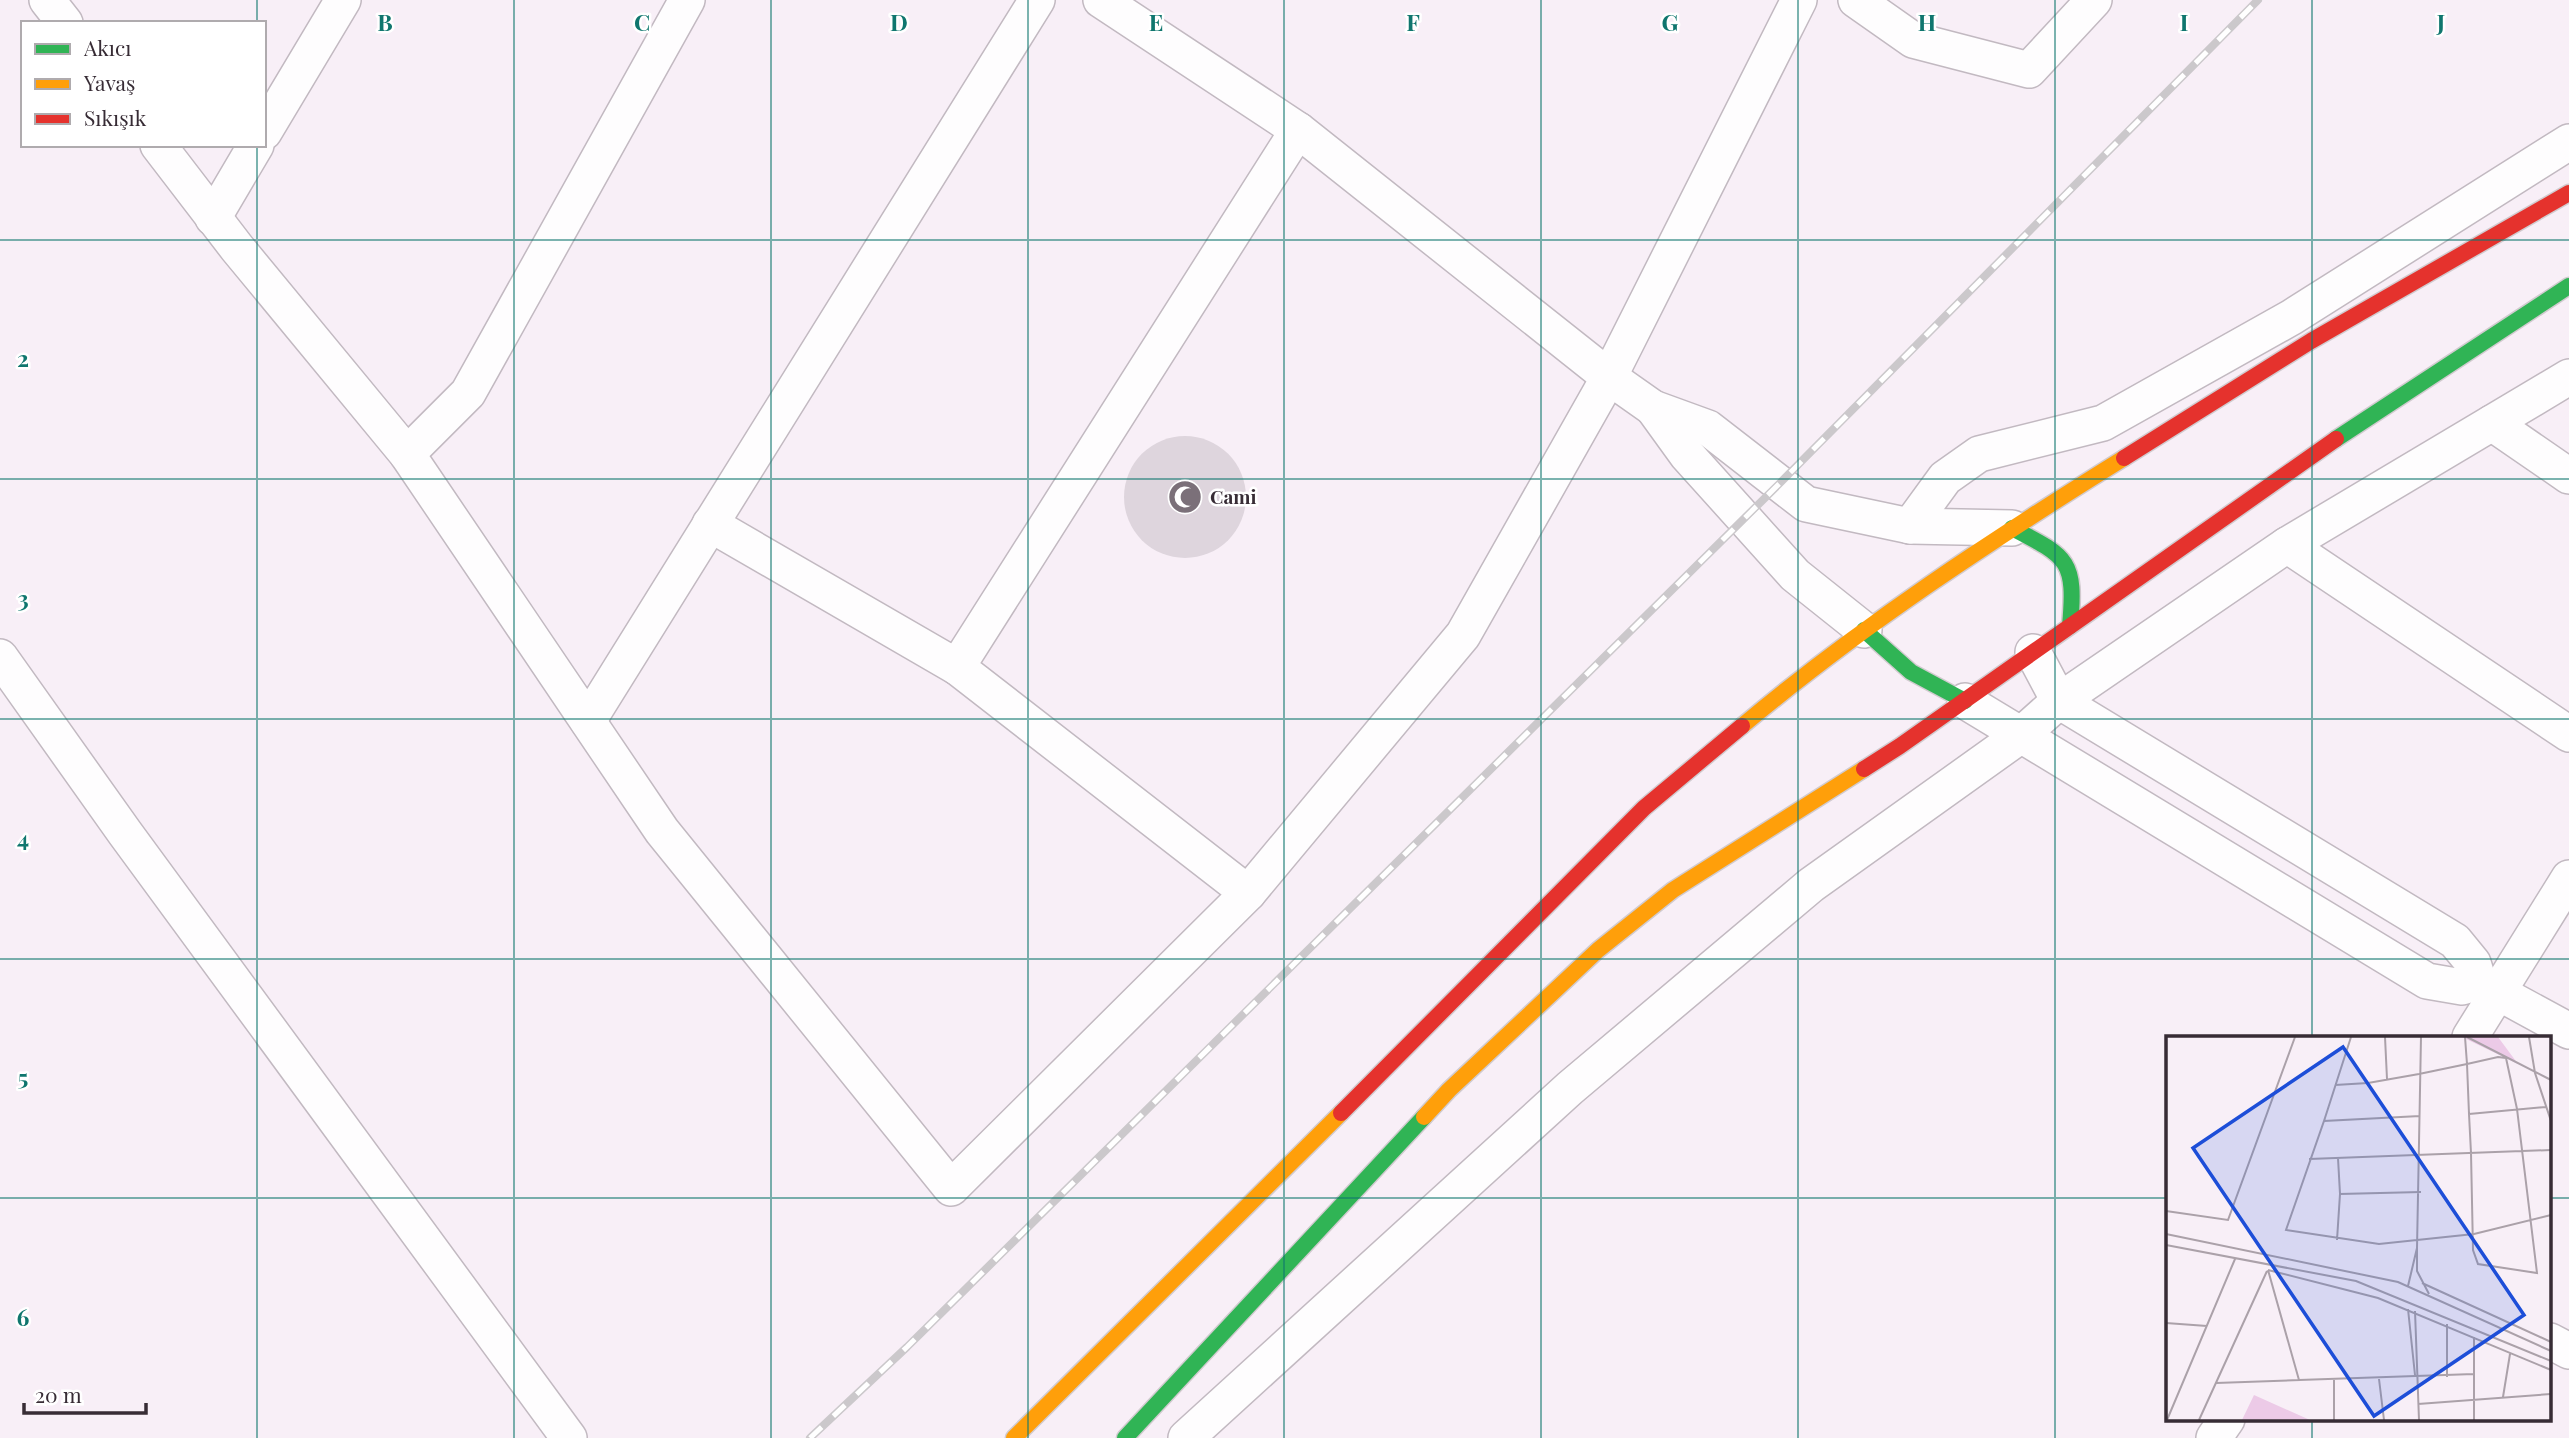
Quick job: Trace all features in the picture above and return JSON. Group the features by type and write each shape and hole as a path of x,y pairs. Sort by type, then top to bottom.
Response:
{"highway":[{"path":"1014,1438 1335,1120 1644,808 1793,683 1864,630 2012,528 2311,341 2569,194"},
{"path":"1125,1438 1449,1090 1598,950 1673,890 1900,746 2329,444 2569,286"},
{"path":"2012,528 2056,552 2068,568 2072,592 2070,626"},
{"path":"1864,630 1911,672 1965,701"}],"street":[{"path":"47,0 63,21"},
{"path":"266,129 342,0"},
{"path":"407,454 468,393 687,0"},
{"path":"588,721 1037,0"},
{"path":"1101,0 1298,130 1609,377 1653,408 1708,428 1806,505 1910,526 2012,528"},
{"path":"160,147 213,218 407,454 662,831 951,1188 1248,892 1464,635 1609,377 1799,0"},
{"path":"1856,0 1913,40 2029,71 2094,0"},
{"path":"957,667 1298,130"},
{"path":"1910,526 1945,478 1979,454 2103,423 2291,317 2569,142"},
{"path":"213,218 255,147"},
{"path":"1186,1438 1570,1088 1811,885 2021,735 2059,701 2287,545 2569,377"},
{"path":"1653,408 1687,455 1795,575 1864,630"},
{"path":"2492,423 2569,476"},
{"path":"710,524 957,667 1248,892"},
{"path":"2287,545 2569,734"},
{"path":"2033,652 2059,701 2455,941 2488,988"},
{"path":"0,657 133,844 569,1438"},
{"path":"1965,701 2427,981 2462,988 2488,988 2569,1031"},
{"path":"2470,1036 2488,988 2569,878"},
{"path":"1216,1342 1253,1378"},
{"path":"2552,1342 2569,1352"},
{"path":"2214,1438 2226,1420"}],"building":[{"name":"Cami","path":"1185,436 1208,441 1228,454 1241,474 1246,497 1241,520 1228,540 1208,553 1185,558 1162,553 1142,540 1129,520 1124,497 1129,474 1142,454 1162,441"}],"railway":[{"path":"810,1438 907,1347 1780,483 2258,0"}],"traffic: fast":[{"path":"2336,439 2569,286"},
{"path":"2012,528 2046,546 2064,563 2071,587 2070,626"},
{"path":"1864,630 1911,672 1965,701"},
{"path":"1125,1438 1424,1117"}],"traffic: slow":[{"path":"1742,726 1833,653 1928,585 2124,458"},
{"path":"1424,1117 1449,1090 1598,950 1673,890 1864,769"},
{"path":"1014,1438 1341,1113"}],"traffic: jam":[{"path":"2124,458 2311,341 2569,193"},
{"path":"1864,769 2336,439"},
{"path":"1341,1113 1644,808 1742,726"}],"place":[{"name":"Cami","path":"1185,497"}]}
